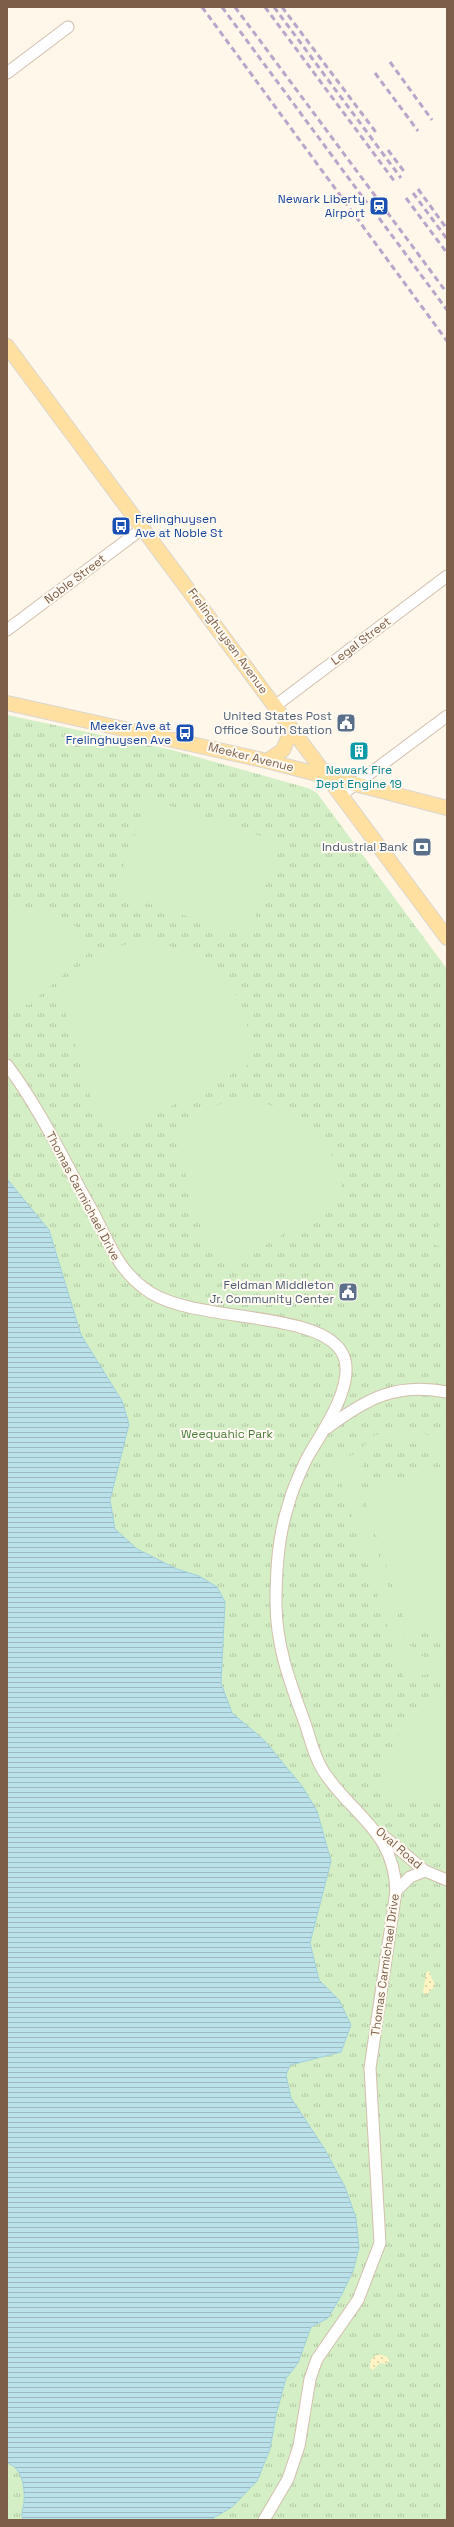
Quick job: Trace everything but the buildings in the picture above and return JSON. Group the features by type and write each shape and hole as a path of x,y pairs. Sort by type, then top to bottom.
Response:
{"main road":[{"name":"Frelinghuysen Avenue","path":"7,346 447,938"},
{"name":"Meeker Avenue","path":"7,703 267,761 447,808"},
{"path":"267,761 283,750 292,729"}],"street":[{"path":"7,73 68,27"},
{"name":"Noble Street","path":"7,630 143,528"},
{"name":"Legal Street","path":"276,706 447,576"},
{"path":"341,795 447,716"},
{"name":"Thomas Carmichael Drive","path":"7,1065 23,1086 100,1225 114,1256 130,1276 150,1292 185,1308 316,1331 326,1336 342,1352 346,1362 340,1395 326,1428 295,1484 281,1534 276,1583 279,1642 286,1671 325,1774 372,1826 393,1867 396,1891 370,2068 380,2243 358,2300 318,2359 310,2380 298,2446 288,2479 264,2520"},
{"path":"326,1428 364,1402 384,1394 404,1390 447,1392"},
{"name":"Oval Road","path":"372,1826 425,1871 447,1880"},
{"path":"396,1891 410,1877 425,1871"}],"green space":[{"name":"Weequahic Park","path":"7,715 172,750 308,788 317,793 447,969 447,2520 7,2520"},
{"path":"147,798 281,843 248,937 115,892"},
{"path":"17,908 46,910 71,922 96,946 29,1005 7,1002 7,913"},
{"path":"142,942 167,946 189,953 208,964 224,978 236,996 245,1016 249,1039 250,1064 120,1134 104,1128 94,1110 58,987 67,977 85,962 106,950 117,946"},
{"path":"249,1100 269,1104 286,1111 301,1120 314,1131 325,1144 334,1159 343,1197 266,1245 226,1263 214,1257 196,1216 174,1129 191,1117 209,1108 228,1102"},
{"path":"447,1206 447,1249 432,1244"},
{"path":"401,1428 426,1434 432,1437 447,1450 447,1481 437,1461 423,1448 408,1442 392,1442 378,1448 366,1459 360,1475 359,1494 405,1638 417,1652 428,1659 447,1662 447,1675 429,1674 404,1678 334,1461 355,1454 375,1435"},
{"path":"437,1467 447,1497 447,1625 410,1637 362,1492"},
{"path":"447,1697 447,1800 383,1803 382,1786 384,1769 389,1753 396,1739 405,1725 417,1714 431,1704"}],"sand":[{"path":"429,1971 435,1986 426,1995 423,1992 426,1973"},
{"path":"379,2354 387,2357 389,2361 386,2364 380,2363 373,2370 370,2368 370,2363 374,2356"}],"water":[{"path":"7,1179 49,1230 81,1335 122,1401 129,1424 110,1500 115,1529 137,1549 177,1569 199,1576 217,1587 225,1602 221,1683 232,1713 264,1740 302,1786 317,1811 331,1861 310,1943 319,1980 339,2000 351,2025 341,2052 290,2065 286,2075 291,2098 324,2148 345,2187 356,2218 359,2248 353,2271 342,2294 328,2318 311,2327 298,2363 286,2378 276,2415 270,2449 257,2481 232,2507 210,2520 23,2520 22,2513 24,2496 22,2478 12,2465 7,2463"}],"railway":[{"path":"202,7 447,341"},
{"path":"222,7 367,203"},
{"path":"235,7 376,197"},
{"path":"265,7 395,182"},
{"path":"274,7 401,178"},
{"path":"282,7 378,135"},
{"path":"390,62 432,120"},
{"path":"375,73 418,131"},
{"path":"388,150 406,174"},
{"path":"418,189 447,229"},
{"path":"413,193 447,239"},
{"path":"406,198 447,253"},
{"path":"387,212 447,293"},
{"path":"379,218 447,310"}],"place":[{"name":"Newark Liberty Airport","path":"379,206"},
{"name":"Frelinghuysen Ave at Noble St","path":"121,526"},
{"name":"United States Post Office South Station","path":"346,723"},
{"name":"Meeker Ave at Frelinghuysen Ave","path":"185,733"},
{"name":"Newark Fire Dept Engine 19","path":"359,751"},
{"name":"Industrial Bank","path":"422,847"},
{"name":"Feldman Middleton Jr. Community Center","path":"348,1292"}]}
